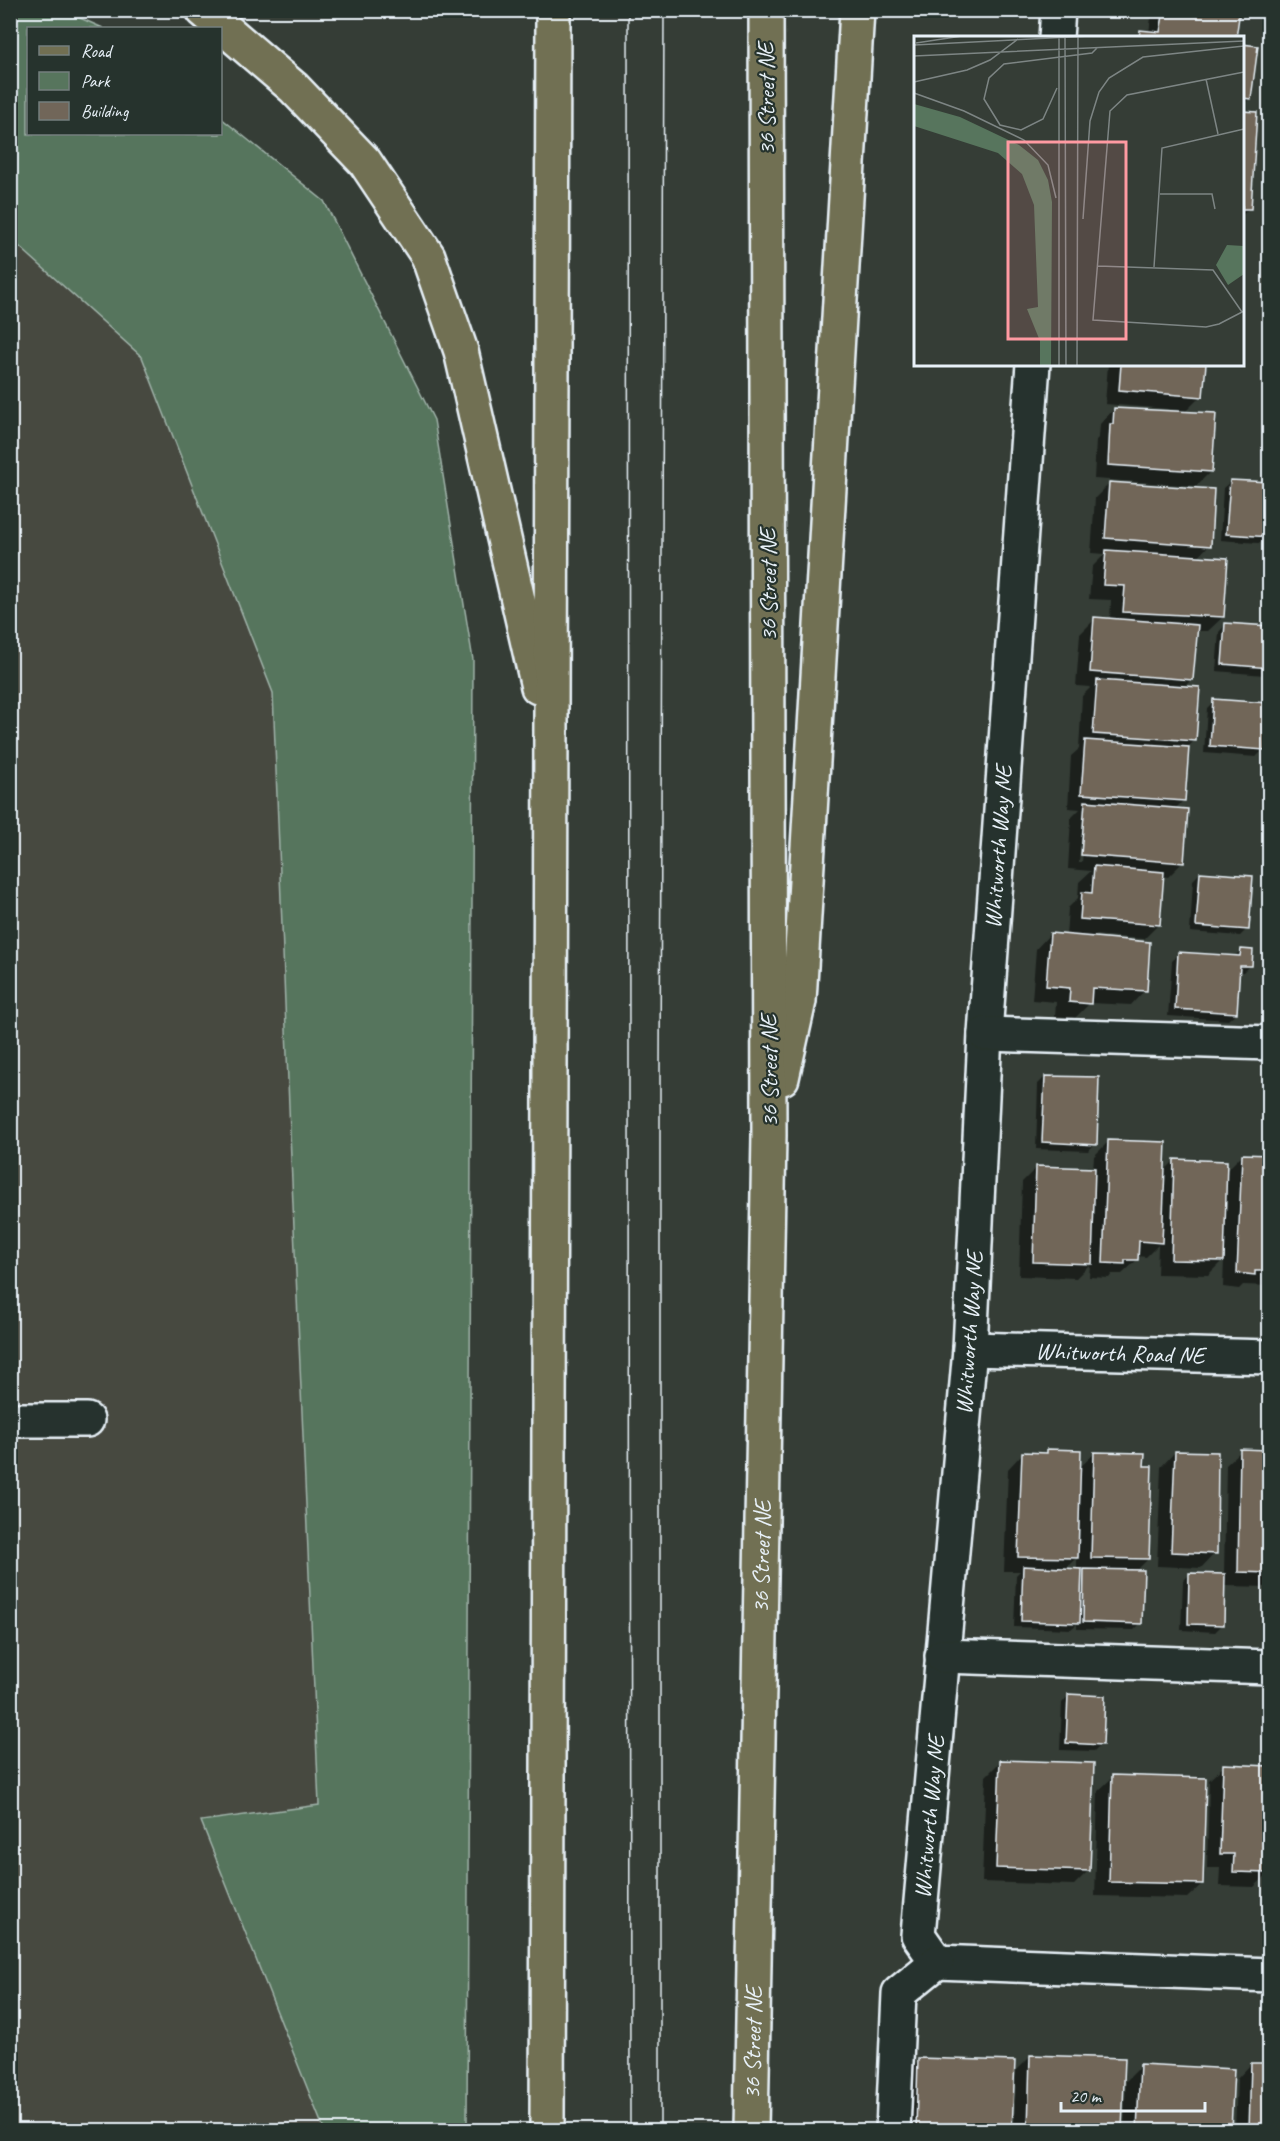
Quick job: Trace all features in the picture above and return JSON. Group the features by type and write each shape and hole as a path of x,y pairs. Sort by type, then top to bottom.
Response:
{"main road":[{"path":"202,10 294,88 365,162 428,256 461,351 551,744"},
{"path":"547,2130 553,10"},
{"name":"36 Street NE","path":"751,2130 769,1135 766,10"},
{"path":"769,1135 800,1001 857,10"}],"street":[{"path":"1056,36 1058,10"},
{"name":"Whitworth Way NE","path":"938,1962 918,1935 970,1349 985,1034 1033,366"},
{"path":"985,1034 1269,1043"},
{"name":"Whitworth Road NE","path":"970,1349 1269,1358"},
{"path":"10,1420 87,1420"},
{"path":"942,1656 1269,1667"},
{"path":"893,2130 899,1993 938,1962 1269,1975"}],"shaded area":[{"path":"10,239 142,357 273,693 319,1805 202,1822 324,2130 11,2130"}],"green space":[{"path":"11,10 64,11 101,27 27,27 27,135 222,135 222,119 324,201 434,420 473,660 467,2130 324,2130 201,1821 319,1805 273,693 142,357 11,239"}],"building":[{"path":"1164,10 1240,10 1236,36 1139,36 1140,30 1160,32"},
{"path":"1244,44 1258,46 1251,99 1244,98"},
{"path":"1244,111 1257,112 1251,209 1244,209"},
{"path":"1121,366 1206,366 1203,397 1119,390"},
{"path":"1114,408 1216,413 1212,472 1108,465 1110,424 1113,424"},
{"path":"1230,480 1270,482 1270,537 1226,534"},
{"path":"1109,482 1214,489 1211,546 1105,538"},
{"path":"1106,550 1228,558 1224,617 1123,612 1125,586 1103,585"},
{"path":"1094,617 1198,625 1193,680 1090,672"},
{"path":"1225,623 1270,626 1270,668 1222,664"},
{"path":"1097,680 1200,687 1196,741 1093,734"},
{"path":"1213,699 1268,703 1265,750 1210,746"},
{"path":"1085,740 1189,747 1185,801 1081,794"},
{"path":"1085,801 1188,809 1184,863 1081,855"},
{"path":"1094,866 1164,872 1160,925 1080,919 1082,892 1092,893"},
{"path":"1200,872 1253,876 1249,930 1196,926"},
{"path":"1050,933 1150,942 1147,991 1092,988 1091,1004 1069,1002 1070,988 1046,986"},
{"path":"1241,949 1253,950 1252,966 1240,966 1237,1013 1175,1009 1178,952 1240,956"},
{"path":"1045,1076 1099,1077 1097,1145 1042,1142"},
{"path":"1108,1140 1166,1142 1162,1243 1139,1241 1138,1260 1125,1260 1125,1264 1103,1263"},
{"path":"1242,1154 1270,1155 1270,1271 1255,1271 1255,1275 1237,1273"},
{"path":"1174,1159 1227,1161 1224,1261 1171,1260"},
{"path":"1036,1166 1095,1168 1092,1264 1033,1262"},
{"path":"1268,1444 1270,1573 1238,1572 1240,1449 1268,1450"},
{"path":"1047,1449 1081,1450 1078,1558 1018,1557 1022,1452 1047,1453"},
{"path":"1175,1451 1218,1452 1217,1554 1171,1552"},
{"path":"1094,1452 1145,1453 1144,1466 1152,1466 1149,1559 1091,1558"},
{"path":"1023,1566 1082,1569 1080,1623 1021,1621"},
{"path":"1084,1569 1144,1570 1142,1624 1083,1622"},
{"path":"1189,1573 1225,1574 1224,1625 1188,1624"},
{"path":"1068,1694 1105,1696 1103,1745 1066,1743"},
{"path":"1000,1760 1094,1763 1090,1871 996,1868"},
{"path":"1223,1764 1270,1766 1270,1873 1233,1872 1234,1854 1220,1854"},
{"path":"1112,1775 1206,1778 1203,1884 1109,1882"},
{"path":"1030,2055 1125,2058 1122,2130 1028,2130"},
{"path":"918,2058 1015,2061 1012,2130 916,2130"},
{"path":"1251,2063 1270,2063 1270,2130 1249,2130"},
{"path":"1140,2064 1234,2069 1231,2130 1137,2130"}],"tram line":[{"path":"628,10 630,2130"},
{"path":"660,2130 660,1077 664,10"}]}
